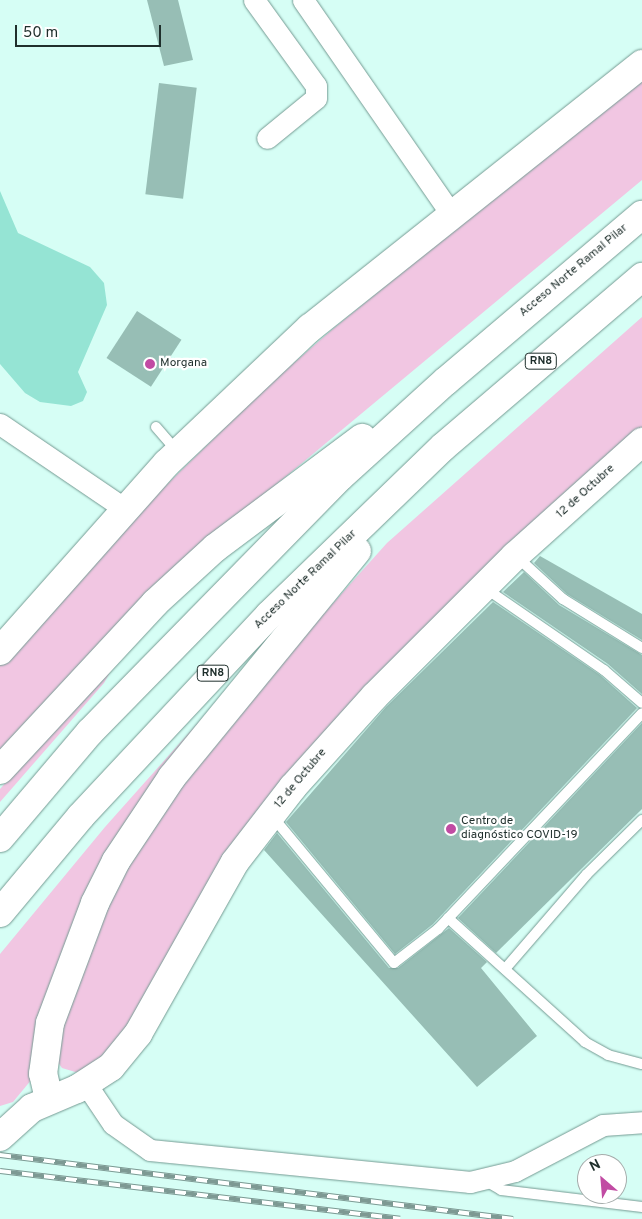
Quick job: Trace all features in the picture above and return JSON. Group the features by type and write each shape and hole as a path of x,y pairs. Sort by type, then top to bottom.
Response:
{"main road":[{"path":"0,651 125,509 178,453 310,328 642,64"},
{"name":"Acceso Norte Ramal Pilar","path":"0,838 90,732 226,590 446,381 642,215"},
{"name":"Acceso Norte Ramal Pilar","path":"0,913 174,713 443,448 642,277"},
{"path":"0,770 154,603 215,548 286,490 446,381"},
{"name":"12 de Octubre","path":"3,1128 49,1099 86,1084 111,1067 138,1034 198,922 271,815 374,696 515,556 642,442"},
{"path":"49,1099 43,1074 50,1023 95,903 126,844 241,689 443,448"}],"street":[{"path":"254,0 316,86 316,98 267,138"},
{"path":"303,0 452,215"},
{"path":"0,424 125,509"},
{"path":"86,1084 113,1124 150,1150 470,1182 515,1171 594,1128 642,1122"}],"lane":[{"path":"156,427 178,453"},
{"path":"515,556 563,599 642,648"},
{"path":"484,587 604,670 642,703"},
{"path":"271,815 394,963 448,918 642,713"},
{"path":"505,970 586,874 642,820"},
{"path":"448,918 585,1042 608,1055 642,1064"},
{"path":"483,1180 501,1190 642,1208"}],"shaded area":[{"path":"642,77 642,180 164,578 0,754 0,665 137,514 265,388 334,328"},
{"path":"0,191 18,233 90,267 104,283 107,305 78,372 87,392 83,401 71,406 40,402 25,393 0,364"},
{"path":"642,317 642,431 401,655 110,1053 82,1074 62,1068 55,1058 75,979 132,855 156,819 274,669 387,543"},
{"path":"113,667 104,683 0,802 0,789 75,703"},
{"path":"236,680 137,810 32,1079 13,1102 0,1106 0,954 105,827"}],"building":[{"path":"147,0 178,0 193,60 164,66"},
{"path":"159,83 197,88 183,199 145,194"},
{"path":"137,311 181,340 151,387 107,358"},
{"path":"540,556 642,614 642,640 567,594 534,563"},
{"path":"524,572 559,605 642,655 642,694 608,664 503,592"},
{"path":"493,602 600,675 637,708 433,924 395,954 286,822 386,707"},
{"path":"642,723 642,809 496,953 458,918"},
{"path":"277,833 389,968 398,968 449,928 487,962 481,968 537,1036 477,1087 264,850"}],"railway":[{"path":"0,1155 513,1219"},
{"path":"0,1171 400,1219"}],"place":[{"name":"Morgana","path":"150,364"},
{"name":"Centro de diagnóstico COVID-19","path":"451,829"}]}
